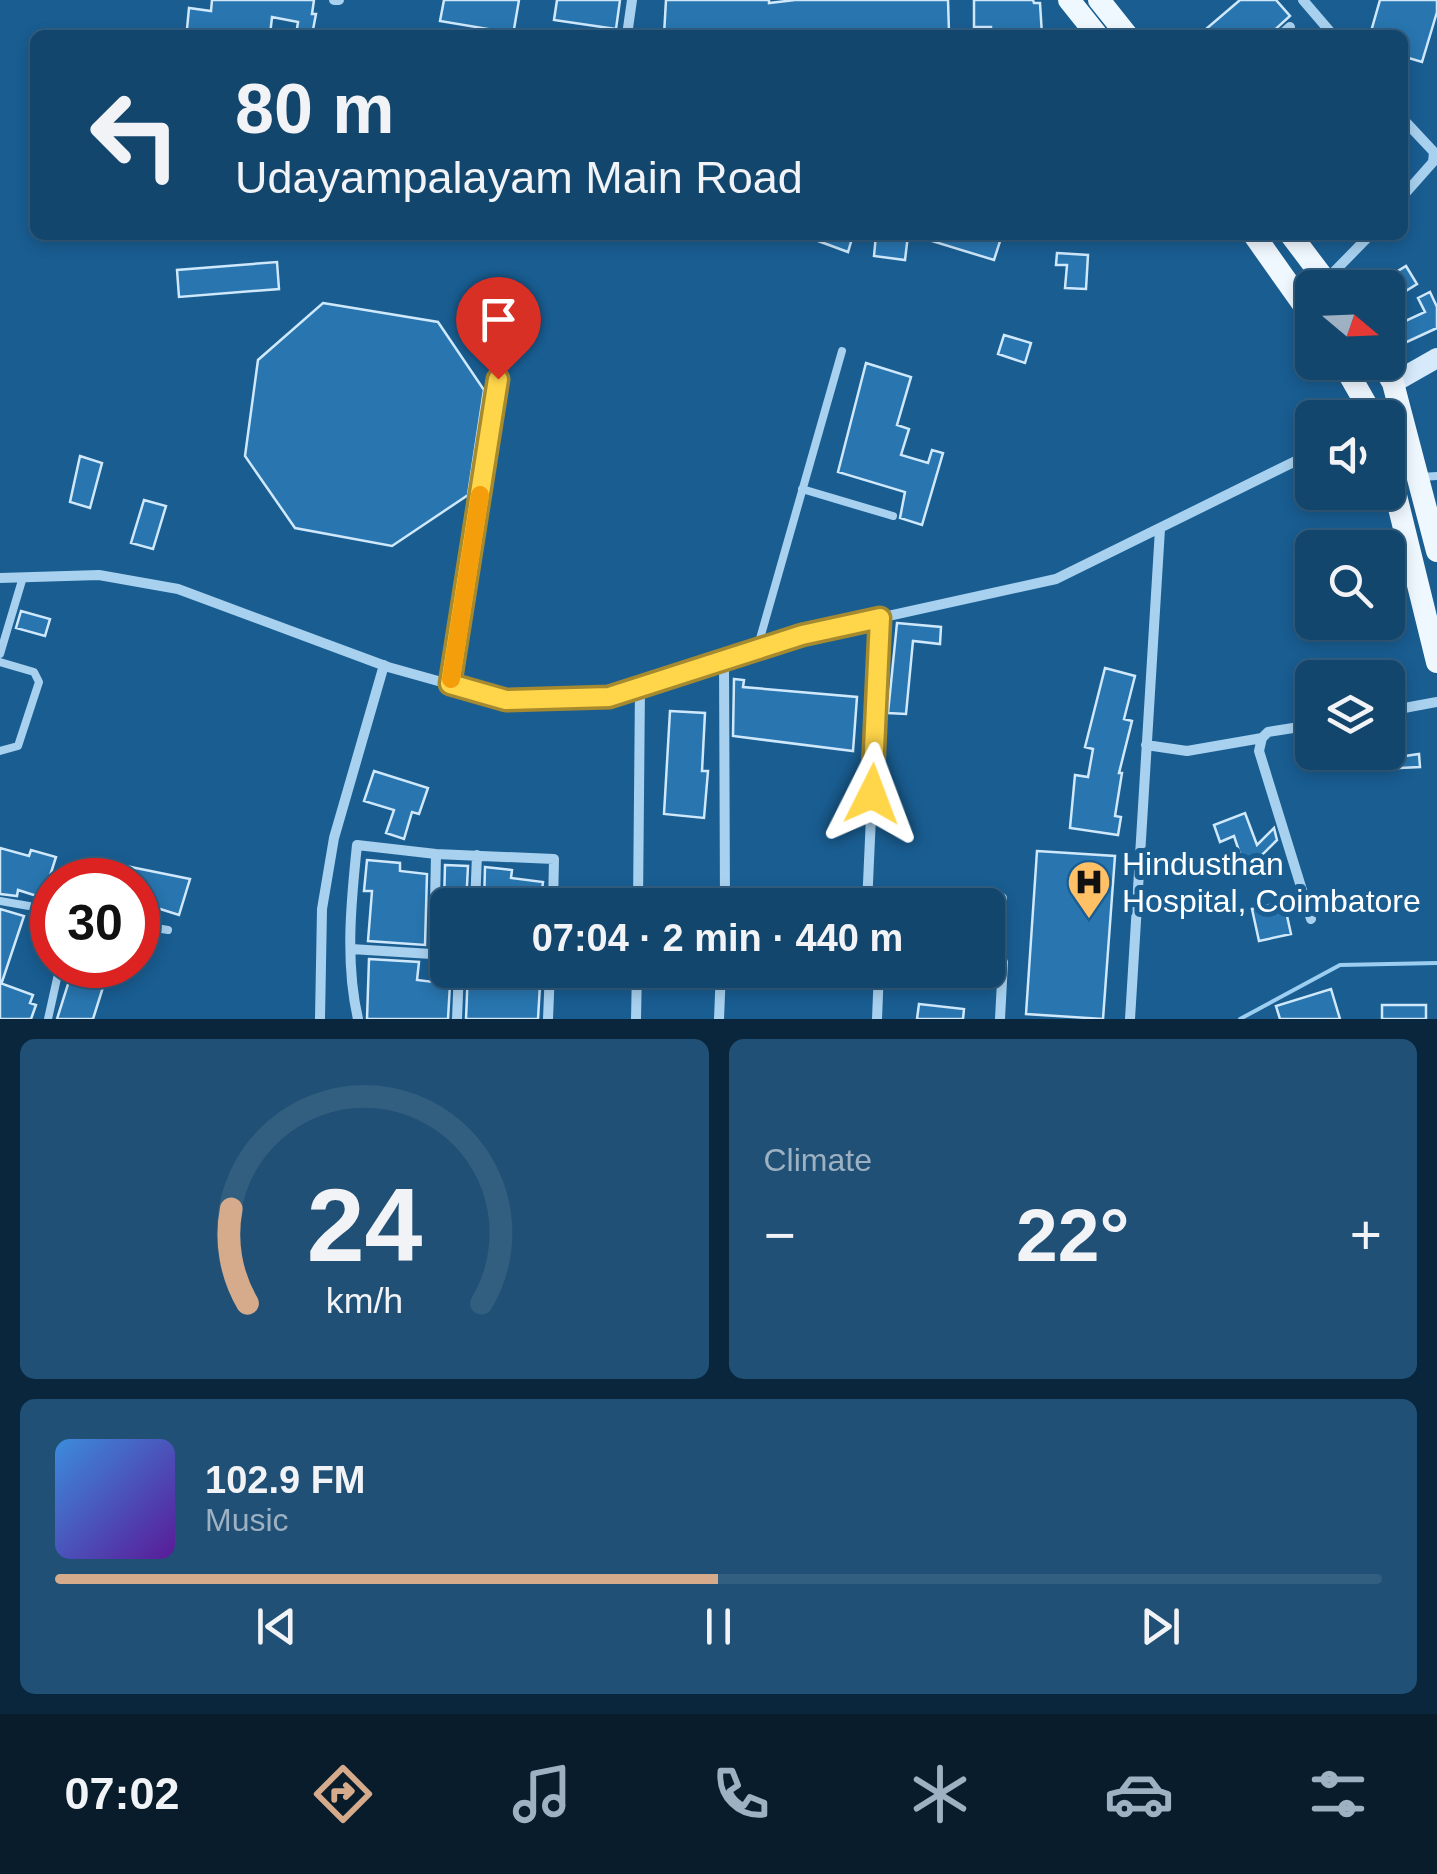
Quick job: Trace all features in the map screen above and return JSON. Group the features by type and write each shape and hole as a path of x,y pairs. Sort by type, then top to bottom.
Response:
{"main road":[{"path":"1069,0 1094,30"},
{"path":"1099,0 1122,30"},
{"path":"1258,240 1295,292"},
{"path":"1295,240 1317,270"},
{"path":"1391,380 1427,476 1437,550"},
{"path":"1400,510 1437,662"}],"street":[{"path":"628,30 632,0"},
{"path":"1303,0 1329,30"},
{"path":"1408,124 1434,152 1433,162 1408,190"},
{"path":"1340,270 1366,240"},
{"path":"1405,368 1437,358"},
{"path":"450,684 498,379"},
{"path":"0,578 99,575 178,589 384,665 506,700 609,697 756,648 1056,579 1295,461"},
{"path":"1130,1019 1160,529"},
{"path":"868,888 880,618"},
{"path":"724,658 724,888"},
{"path":"320,1019 322,909 334,838 384,665"},
{"path":"638,888 640,686"},
{"path":"1405,708 1437,702"},
{"path":"1295,727 1268,732 1259,751 1311,920"},
{"path":"1146,745 1188,751 1262,738"},
{"path":"358,1019 351,900 358,845 436,854 554,860 553,888"},
{"path":"435,888 436,854"},
{"path":"476,888 477,855"},
{"path":"351,949 430,954"},
{"path":"457,1019 458,988"},
{"path":"548,1019 549,988"},
{"path":"636,1019 637,988"},
{"path":"719,1019 720,988"},
{"path":"876,1019 878,988"},
{"path":"1000,1019 1002,988"}],"lane":[{"path":"756,648 842,351"},
{"path":"802,490 893,516"},
{"path":"0,654 23,577"},
{"path":"0,662 34,672 39,682 18,746 0,751"},
{"path":"0,901 30,906"},
{"path":"160,929 168,930"},
{"path":"48,1019 55,988"}],"building":[{"path":"212,0 314,0 312,14 316,14 313,30 297,30 298,22 272,17 271,30 187,29 189,8 211,11"},
{"path":"444,0 519,0 514,30 488,30 440,21"},
{"path":"557,0 620,0 616,29 554,20"},
{"path":"666,0 948,0 949,30 664,30"},
{"path":"974,0 1040,3 1042,30 974,27"},
{"path":"1240,0 1276,0 1290,16 1275,30 1205,30"},
{"path":"1380,0 1437,0 1422,62 1408,58 1408,30 1371,30"},
{"path":"816,240 852,240 848,252"},
{"path":"876,240 907,240 905,260 874,256"},
{"path":"929,240 1000,240 994,260"},
{"path":"1057,253 1088,255 1086,289 1065,288 1067,265 1056,265"},
{"path":"277,262 279,289 179,297 177,270"},
{"path":"1406,266 1417,284 1405,291 1405,270 1399,270"},
{"path":"1430,292 1437,307 1437,328 1405,343 1405,321 1425,312 1418,298"},
{"path":"323,303 438,322 484,390 468,495 392,546 295,528 245,456 258,360"},
{"path":"1004,335 1031,343 1025,363 998,354"},
{"path":"866,363 911,377 897,425 909,429 901,455 928,463 932,450 943,453 922,525 900,518 905,492 838,472"},
{"path":"80,456 102,463 90,508 70,502"},
{"path":"144,500 166,506 153,549 131,543"},
{"path":"21,611 50,619 45,636 16,628"},
{"path":"897,623 941,627 940,644 913,641 906,714 888,713"},
{"path":"1105,668 1135,676 1124,719 1132,721 1119,773 1115,816 1121,817 1118,835 1070,828 1075,775 1088,777 1093,749 1085,747"},
{"path":"734,679 744,680 743,687 857,697 853,751 733,736"},
{"path":"670,711 705,713 702,771 708,771 704,818 664,814"},
{"path":"1419,754 1420,767 1405,768 1405,756"},
{"path":"374,771 428,788 419,814 412,812 404,839 386,833 394,810 364,801"},
{"path":"1245,813 1257,845 1274,828 1277,840 1262,855 1239,863 1242,860 1234,836 1220,842 1214,825"},
{"path":"0,848 29,856 31,850 56,857 30,858 30,894 18,890 17,896 0,894"},
{"path":"1037,851 1115,856 1103,1019 1026,1014"},
{"path":"367,860 400,863 400,871 427,874 425,945 368,941 372,891 364,891"},
{"path":"445,865 468,866 467,888 444,888"},
{"path":"485,867 512,870 511,878 543,882 542,888 484,888"},
{"path":"160,873 190,879 179,915 160,909"},
{"path":"1284,902 1291,934 1259,941 1252,909"},
{"path":"0,909 24,916 2,982 0,981"},
{"path":"369,959 419,962 417,980 430,982 430,988 450,988 448,1019 367,1019"},
{"path":"0,983 33,995 30,1003 36,1005 31,1019 0,1019"},
{"path":"67,988 103,988 93,1019 57,1019"},
{"path":"467,988 540,988 538,1019 466,1019"},
{"path":"1331,989 1340,1019 1280,1019 1276,1006"},
{"path":"919,1004 964,1009 963,1019 917,1019"},
{"path":"1382,1005 1426,1005 1426,1019 1382,1019"}],"waterway":[{"path":"1240,1019 1340,965 1437,963"}],"slow traffic":[{"path":"451,679 480,495"}],"place":[{"name":"Hindusthan Hospital, Coimbatore","path":"1089,920"}],"route":[{"path":"498,379 450,684 506,700 609,697 709,662 880,618 872,794"}]}
